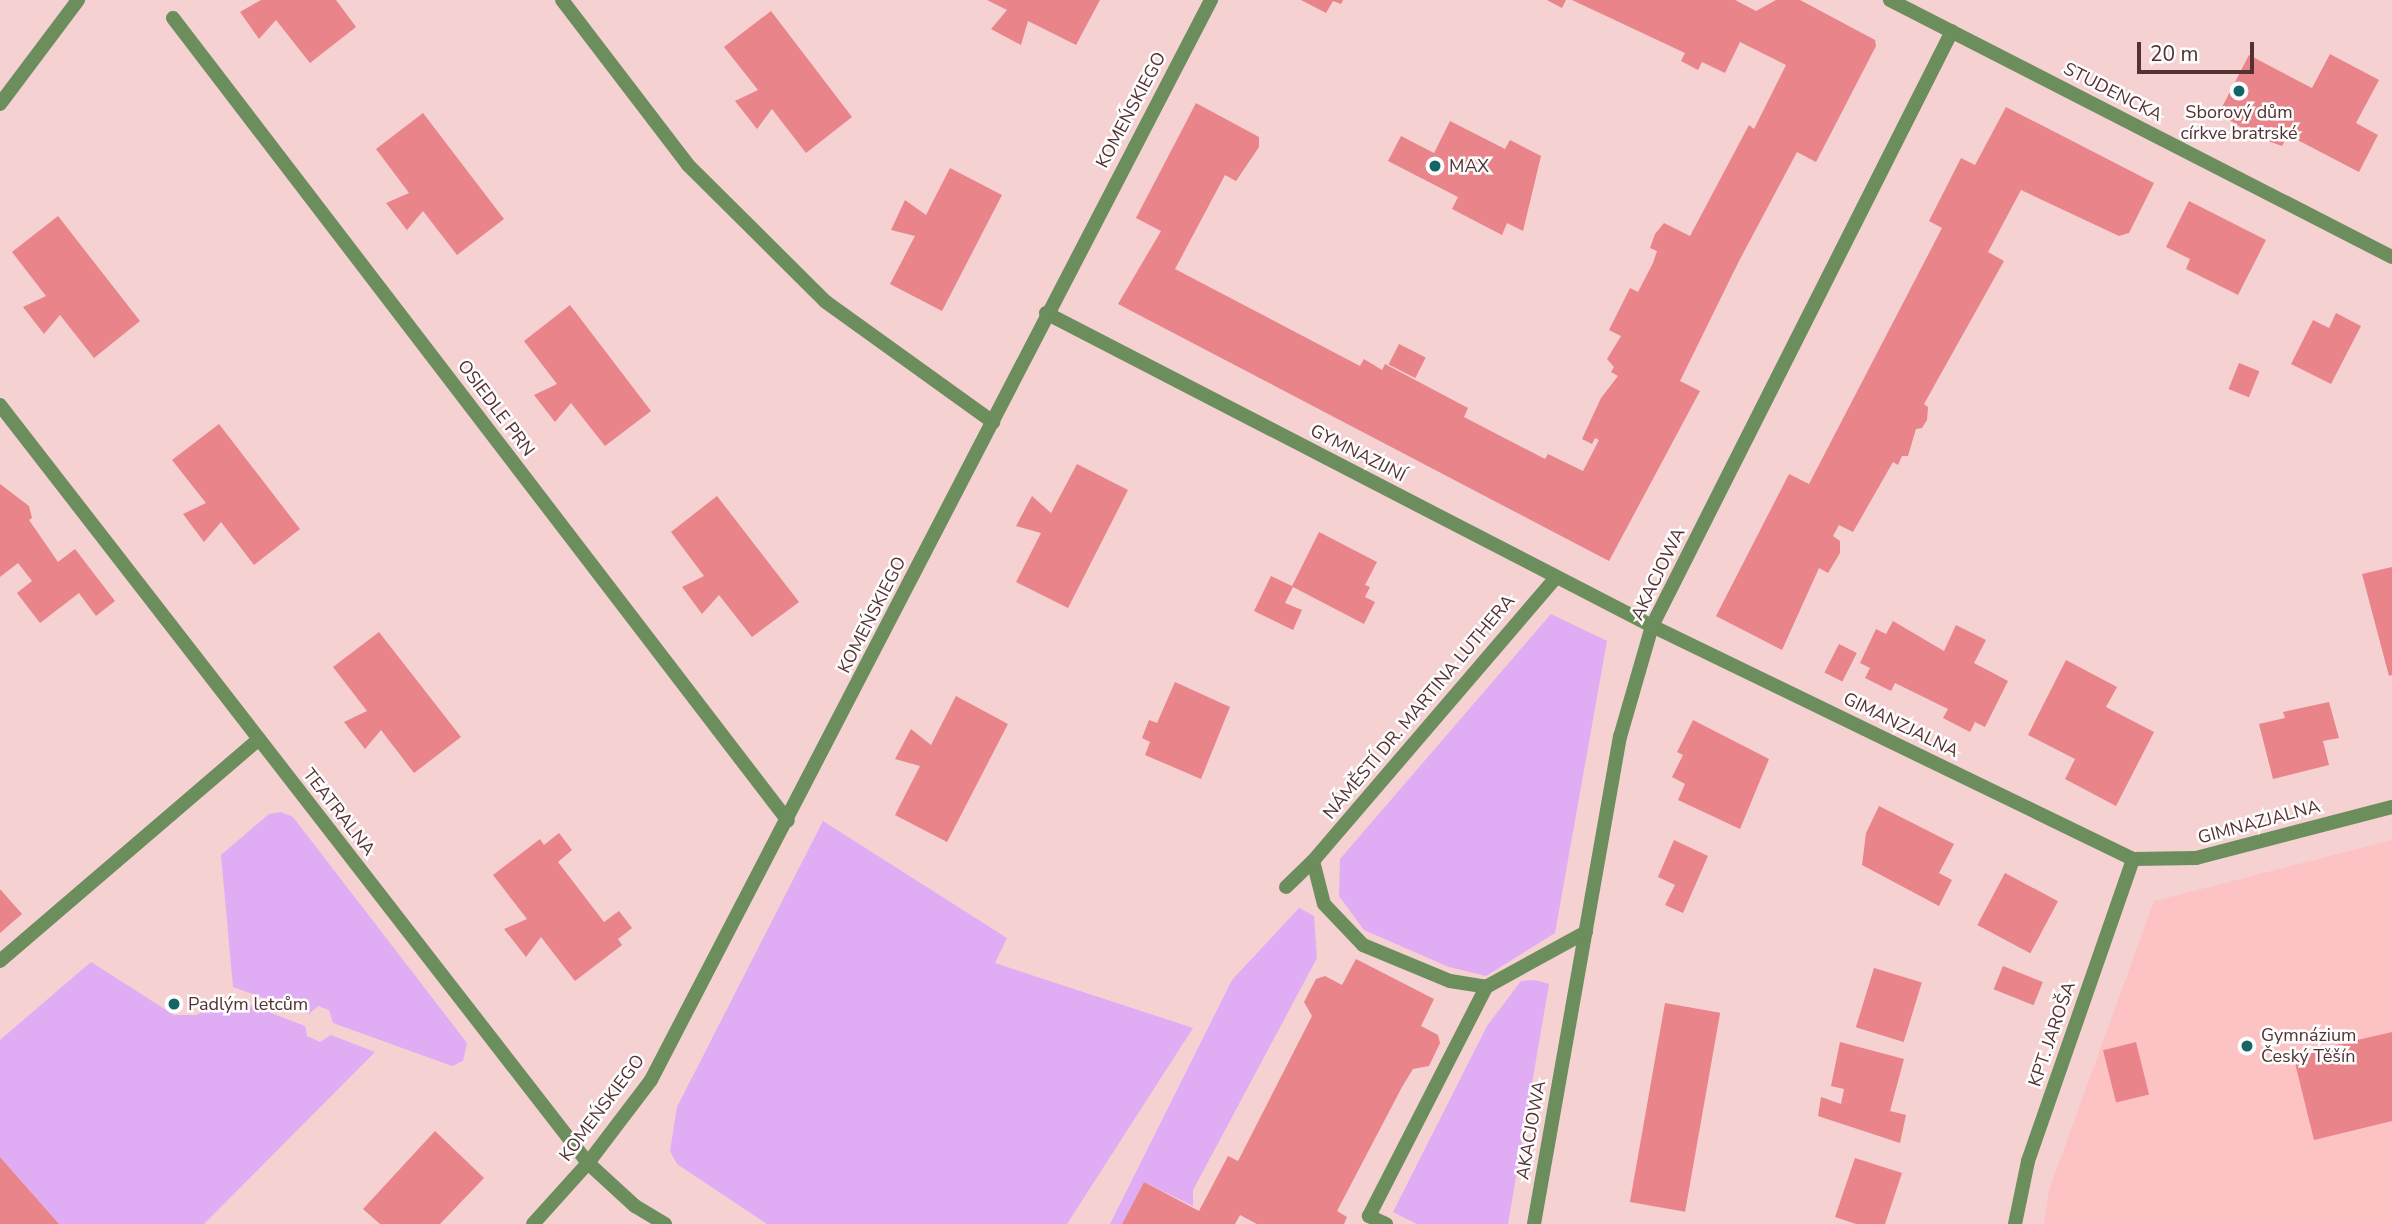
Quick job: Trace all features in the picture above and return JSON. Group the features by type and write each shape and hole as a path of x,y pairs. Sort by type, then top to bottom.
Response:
{"street":[{"path":"0,104 78,0"},
{"path":"562,0 688,165 826,302 993,422"},
{"name":"KOMEŃSKIEGO","path":"533,1224 588,1163 651,1080 788,821 993,422 1046,313 1211,0"},
{"name":"STUDENCKA","path":"1890,0 2392,257"},
{"name":"OSIEDLE PRN","path":"173,18 788,821"},
{"name":"AKACJOWA","path":"1534,1224 1620,737 1652,626 1952,31"},
{"name":"GYMNAZIJNÍ","path":"1046,313 1652,626"},
{"name":"TEATRALNA","path":"0,405 588,1163 635,1206 665,1224"},
{"name":"NÁMĚSTÍ DR. MARTINA LUTHERA","path":"1286,887 1313,861 1556,577"},
{"name":"GIMANZJALNA","path":"1652,626 2133,859"},
{"path":"0,961 259,739"},
{"name":"GIMNAZJALNA","path":"2133,859 2196,858 2392,807"},
{"name":"KPT. JAROŠA","path":"2015,1224 2028,1161 2133,859"},
{"path":"1313,861 1324,904 1363,945 1450,981 1486,987"},
{"path":"1386,1224 1368,1216 1486,987 1586,932"}],"shaded area":[{"path":"1551,614 1607,641 1555,933 1486,976 1449,967 1364,930 1339,896 1340,859"},
{"path":"281,812 293,817 467,1043 463,1061 452,1066 333,1023 329,1010 318,1006 309,1014 233,987 221,855 269,814"},
{"path":"823,821 1007,938 995,963 1193,1028 1067,1224 767,1224 677,1164 670,1151 677,1107"},
{"name":"Gymnázium Český Těšín","path":"2392,840 2392,1224 2044,1224 2049,1190 2154,901"},
{"path":"1299,908 1314,916 1317,958 1193,1190 1193,1206 1144,1182 1122,1224 1110,1224 1232,980"},
{"path":"91,962 174,1015 196,1015 229,997 305,1026 307,1036 320,1042 331,1035 375,1052 204,1224 59,1224 0,1157 0,1040"},
{"path":"1535,980 1549,984 1508,1224 1417,1224 1393,1212 1487,1026 1521,981"}],"building":[{"path":"261,0 336,0 356,27 310,63 276,20 259,39 240,12"},
{"path":"987,0 1100,0 1076,45 1028,21 1021,45 991,29 1007,10"},
{"path":"1301,0 1343,0 1341,4 1333,1 1326,13"},
{"path":"1547,0 1566,0 1562,8"},
{"path":"1572,0 1735,0 1756,11 1776,0 1800,0 1875,40 1876,46 1816,162 1797,152 1739,261 1680,381 1700,391 1609,561 1118,304 1161,231 1136,218 1196,103 1259,137 1259,147 1236,181 1225,175 1175,269 1360,366 1364,359 1382,370 1385,364 1468,408 1464,417 1545,459 1548,454 1583,471 1599,440 1595,438 1592,444 1582,439 1601,398 1618,376 1611,372 1614,367 1607,359 1621,336 1609,330 1630,288 1638,292 1653,263 1657,251 1650,248 1655,234 1664,223 1690,236 1749,125 1754,129 1786,65 1740,42 1725,73 1702,62 1698,70 1681,61 1685,53"},
{"path":"771,11 852,117 806,153 772,109 757,129 735,101 758,90 724,47"},
{"path":"2330,54 2379,80 2356,123 2378,135 2359,172 2288,135 2282,146 2254,136 2219,113 2249,55 2312,88"},
{"path":"2006,107 2154,183 2129,233 2119,236 2021,190 1988,252 2004,261 1924,404 1928,407 1927,420 1922,428 1916,429 1908,456 1902,456 1898,465 1893,462 1853,532 1839,525 1833,536 1840,541 1840,553 1828,573 1819,568 1782,650 1716,616 1789,474 1809,484 1942,228 1929,221 1961,158 1975,165"},
{"path":"423,113 504,219 457,255 423,211 407,230 386,203 409,193 376,149"},
{"path":"1450,121 1505,149 1510,140 1541,156 1523,231 1507,223 1502,235 1452,209 1458,197 1388,161 1401,136 1434,153"},
{"path":"950,168 1002,195 942,311 890,284 915,236 891,230 905,200 926,215"},
{"path":"2189,201 2266,240 2238,295 2186,269 2190,259 2166,247"},
{"path":"58,216 140,321 94,358 60,315 44,334 23,307 46,296 12,252"},
{"path":"570,305 651,411 605,446 571,403 555,422 534,395 557,384 524,341"},
{"path":"2336,313 2361,326 2331,384 2291,364 2313,320 2329,328"},
{"path":"1399,344 1426,358 1415,378 1389,364"},
{"path":"2239,363 2259,371 2249,397 2229,389"},
{"path":"219,424 300,529 254,565 221,522 204,542 183,514 206,503 172,460"},
{"path":"1077,464 1128,490 1068,608 1016,582 1041,533 1016,526 1032,496 1051,513"},
{"path":"0,484 29,506 32,518 29,520 58,562 75,549 115,601 96,616 79,593 40,623 17,593 32,581 18,563 0,577"},
{"path":"717,496 799,602 752,637 719,595 702,614 682,587 704,576 671,532"},
{"path":"1319,532 1377,562 1365,585 1370,587 1365,597 1375,602 1364,624 1293,587 1285,603 1302,610 1293,630 1254,611 1271,576 1292,586"},
{"path":"2392,567 2392,675 2389,676 2362,574"},
{"path":"1893,621 1944,651 1956,625 1986,640 1974,663 2008,681 1985,727 1975,722 1970,732 1943,718 1948,709 1895,683 1891,691 1865,678 1870,668 1860,663 1876,629 1886,634"},
{"path":"379,632 461,737 414,773 381,730 365,749 344,722 367,711 333,667"},
{"path":"1839,644 1857,653 1842,682 1824,673"},
{"path":"2066,660 2117,687 2106,707 2154,732 2116,806 2065,779 2075,759 2028,735"},
{"path":"1175,682 1230,707 1201,779 1145,755 1150,742 1142,738 1149,720 1157,723"},
{"path":"956,696 1008,724 947,842 895,815 920,766 895,759 911,729 931,745"},
{"path":"2329,702 2339,738 2323,741 2329,765 2273,779 2259,724 2285,718 2283,712"},
{"path":"1693,720 1769,759 1740,829 1678,800 1685,784 1672,777 1683,755 1677,752"},
{"path":"1879,806 1954,844 1939,873 1952,880 1939,906 1862,865 1866,833"},
{"path":"559,833 572,850 558,862 604,922 619,911 632,928 618,939 622,945 575,981 541,937 526,957 504,929 527,919 493,875 540,839 544,845"},
{"path":"1674,840 1708,856 1683,913 1665,905 1675,885 1658,877"},
{"path":"2005,873 2058,901 2030,953 1977,925"},
{"path":"0,889 22,914 0,933"},
{"path":"1356,959 1434,999 1421,1026 1438,1035 1440,1043 1429,1066 1413,1069 1402,1087 1337,1211 1347,1217 1344,1224 1257,1224 1240,1215 1235,1224 1122,1224 1144,1182 1199,1211 1228,1156 1238,1161 1312,1016 1304,1002 1316,979 1325,976 1342,985"},
{"path":"2003,966 2043,982 2034,1005 1994,989"},
{"path":"1874,968 1922,983 1904,1042 1856,1027"},
{"path":"1665,1003 1720,1013 1685,1212 1630,1202"},
{"path":"2392,1032 2392,1121 2314,1140 2293,1055"},
{"path":"1840,1042 1904,1059 1890,1111 1906,1115 1900,1143 1818,1116 1821,1097 1841,1104 1844,1089 1831,1086"},
{"path":"2136,1042 2149,1094 2116,1103 2103,1050"},
{"path":"435,1131 484,1178 440,1224 380,1224 363,1209"},
{"path":"0,1157 59,1224 0,1224"},
{"path":"1855,1158 1902,1173 1885,1224 1856,1224 1835,1217"}],"place":[{"name":"Sborový dům církve bratrské","path":"2239,91"},
{"name":"MAX","path":"1435,166"},
{"name":"Padlým letcům","path":"174,1004"},
{"name":"Gymnázium Český Těšín","path":"2247,1046"}]}
